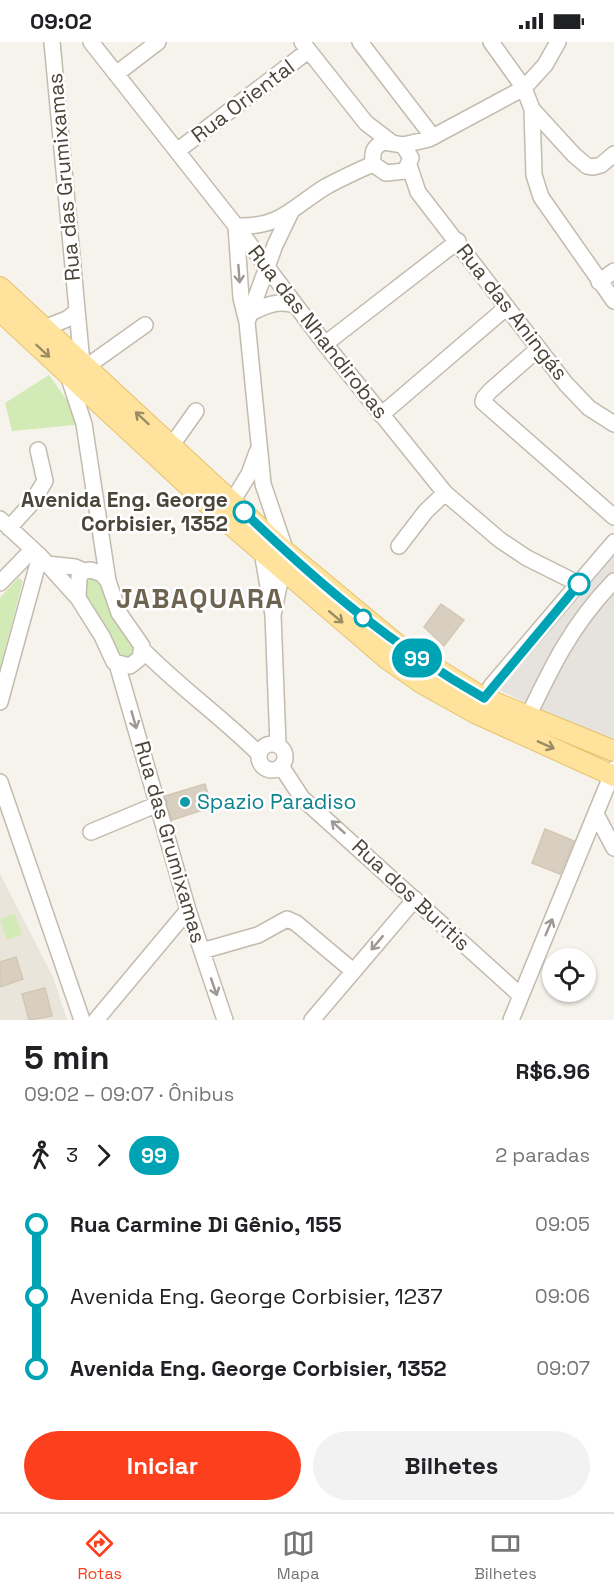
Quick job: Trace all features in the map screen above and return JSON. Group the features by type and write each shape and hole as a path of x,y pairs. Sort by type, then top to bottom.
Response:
{"main road":[{"path":"0,287 44,327 79,368 100,404 262,552 285,561"},
{"path":"0,311 79,368 171,445 231,499 285,561 480,705 524,725 613,773"},
{"path":"524,725 614,751"}],"street":[{"name":"Rua das Nhandirobas","path":"91,42 236,226 295,306 445,493 500,540 527,558 579,584"},
{"path":"116,74 158,42"},
{"path":"360,42 431,138"},
{"path":"490,42 524,88 532,109 534,175 540,198 614,301"},
{"path":"117,664 130,666 141,654 234,729 267,748 284,755 281,766 273,770 266,768 260,762 267,748 273,615 285,561 263,484 249,318 241,298 236,226 264,225 291,212 373,158 376,146 404,152 524,88 545,65 558,42"},
{"name":"Rua das Grumixamas","path":"54,43 84,424 99,532 108,581 119,613 141,654"},
{"path":"305,46 366,123 404,152 405,171 397,174 386,173"},
{"name":"Rua Oriental","path":"177,151 305,46"},
{"path":"532,109 587,166 601,165 614,154"},
{"path":"366,123 373,158"},
{"name":"Rua das Aningás","path":"404,152 418,192 458,241 538,349 590,408 614,424"},
{"name":"Rua das Aningás","path":"373,158 386,173 418,192"},
{"path":"249,318 291,212"},
{"path":"325,344 458,241"},
{"path":"599,282 614,271"},
{"path":"249,318 268,304 279,302 295,306"},
{"path":"381,415 507,307"},
{"name":"Rua das Grumixamas","path":"44,327 67,319 76,311"},
{"path":"79,368 145,325"},
{"path":"538,349 490,391 483,398 483,402 614,516"},
{"path":"84,424 90,410 100,404"},
{"path":"171,445 196,411"},
{"path":"224,519 231,499 246,479 259,447"},
{"path":"39,450 45,481 31,504 4,524 40,557 78,598"},
{"path":"246,479 263,484"},
{"path":"399,546 426,511 445,493"},
{"name":"Rua das Grumixamas","path":"99,532 86,571 77,586 78,598 117,664 188,910 225,1020"},
{"path":"480,705 614,542"},
{"path":"262,552 273,615"},
{"path":"0,702 40,557"},
{"path":"0,583 40,557 86,571 98,572 108,581"},
{"path":"524,725 566,639 580,618 614,580"},
{"name":"Rua dos Buritis","path":"281,766 302,798 520,995"},
{"path":"511,1020 613,773"},
{"path":"0,782 82,1020"},
{"path":"91,832 158,804"},
{"path":"597,816 614,848"},
{"path":"312,1020 415,899"},
{"path":"96,1020 188,910"},
{"path":"202,951 258,935 287,919 296,923 353,971"}],"shaded area":[{"path":"614,556 614,738 573,725 499,690"},
{"path":"0,874 53,977 67,1020 0,1020"}],"green space":[{"path":"49,375 71,406 75,425 12,431 5,403"},
{"path":"91,577 100,579 135,645 136,654 121,663 80,587"},
{"path":"18,578 22,580 22,584 0,669 0,598"},
{"path":"15,914 22,935 7,940 0,919"}],"building":[{"path":"441,604 464,620 444,646 424,627"},
{"name":"Spazio Paradiso","path":"205,784 212,807 172,820 165,796"},
{"path":"545,829 574,841 560,874 532,863"},
{"path":"16,957 23,979 0,987 0,962"},
{"path":"45,988 52,1016 29,1020 22,994"}],"bus line":[{"name":"99","path":"244,512 307,571 364,619 398,645 484,698 492,685 579,584"}],"place":[{"name":"Avenida Eng. George Corbisier, 1352","path":"244,512"},
{"name":"Spazio Paradiso","path":"185,802"}],"district":[{"name":"JABAQUARA","path":"200,599"}]}
